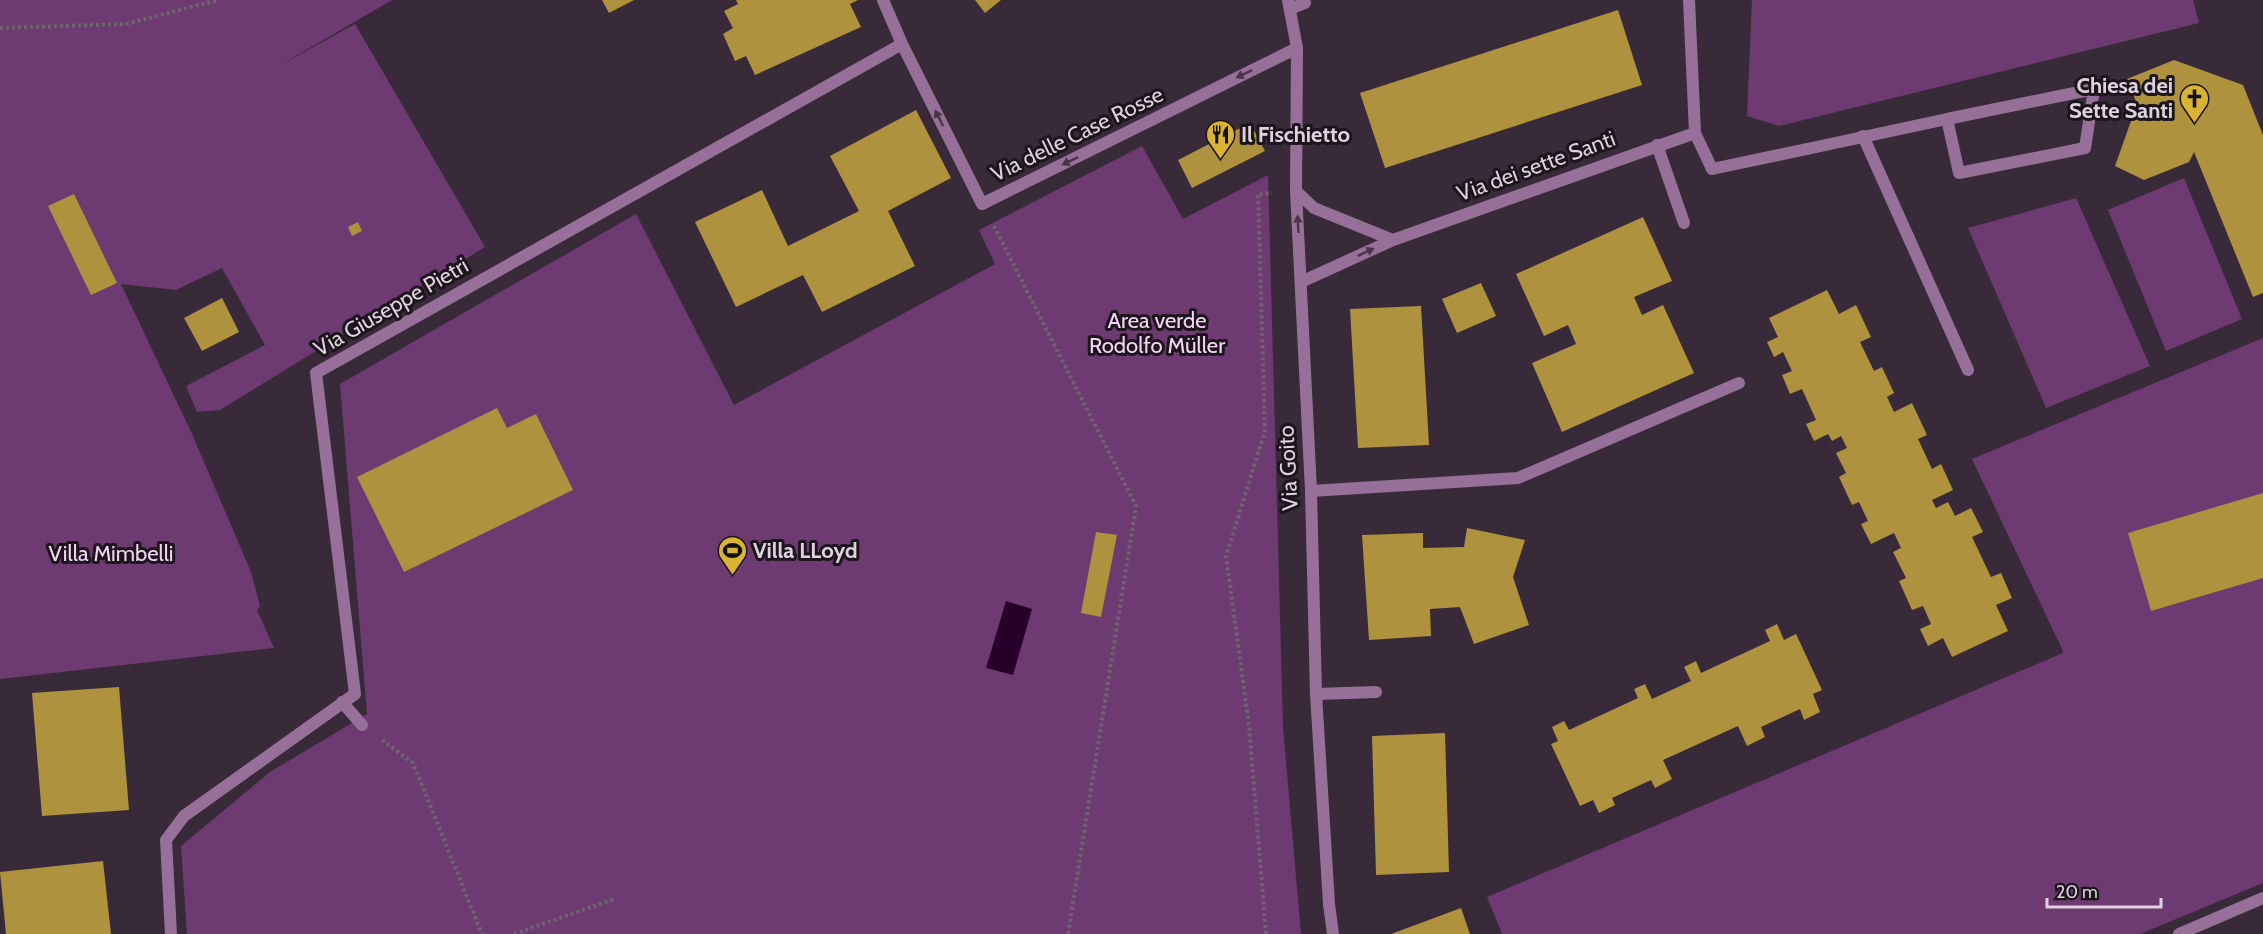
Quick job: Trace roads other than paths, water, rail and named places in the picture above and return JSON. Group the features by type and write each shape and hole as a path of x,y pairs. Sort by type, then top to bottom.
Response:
{"street":[{"name":"Via delle Case Rosse","path":"883,0 902,44 982,204 1297,48"},
{"path":"1689,0 1695,133 1712,170 1863,136 2094,89 2085,148 1959,173 1947,119"},
{"path":"1289,4 1305,3"},
{"name":"Via Goito","path":"1289,4 1297,48 1296,191 1311,491 1316,694 1332,934"},
{"name":"Via Giuseppe Pietri","path":"342,702 354,694 316,373 902,44"},
{"name":"Via dei sette Santi","path":"1301,282 1392,240 1695,133"},
{"path":"1863,136 1968,370"},
{"path":"1657,145 1684,224"},
{"path":"1296,191 1314,208 1392,240"},
{"path":"1311,491 1518,478 1739,383"},
{"path":"1316,694 1376,692"},
{"path":"171,934 166,840 184,816 342,702 362,725"},
{"path":"2179,934 2263,898"}],"place":[{"name":"Chiesa dei Sette Santi","path":"2194,124"},
{"name":"Il Fischietto","path":"1220,160"},
{"name":"Villa LLoyd","path":"732,576"}],"park label":[{"name":"Area verde Rodolfo Müller","path":"1157,332"},
{"name":"Villa Mimbelli","path":"111,553"}]}
